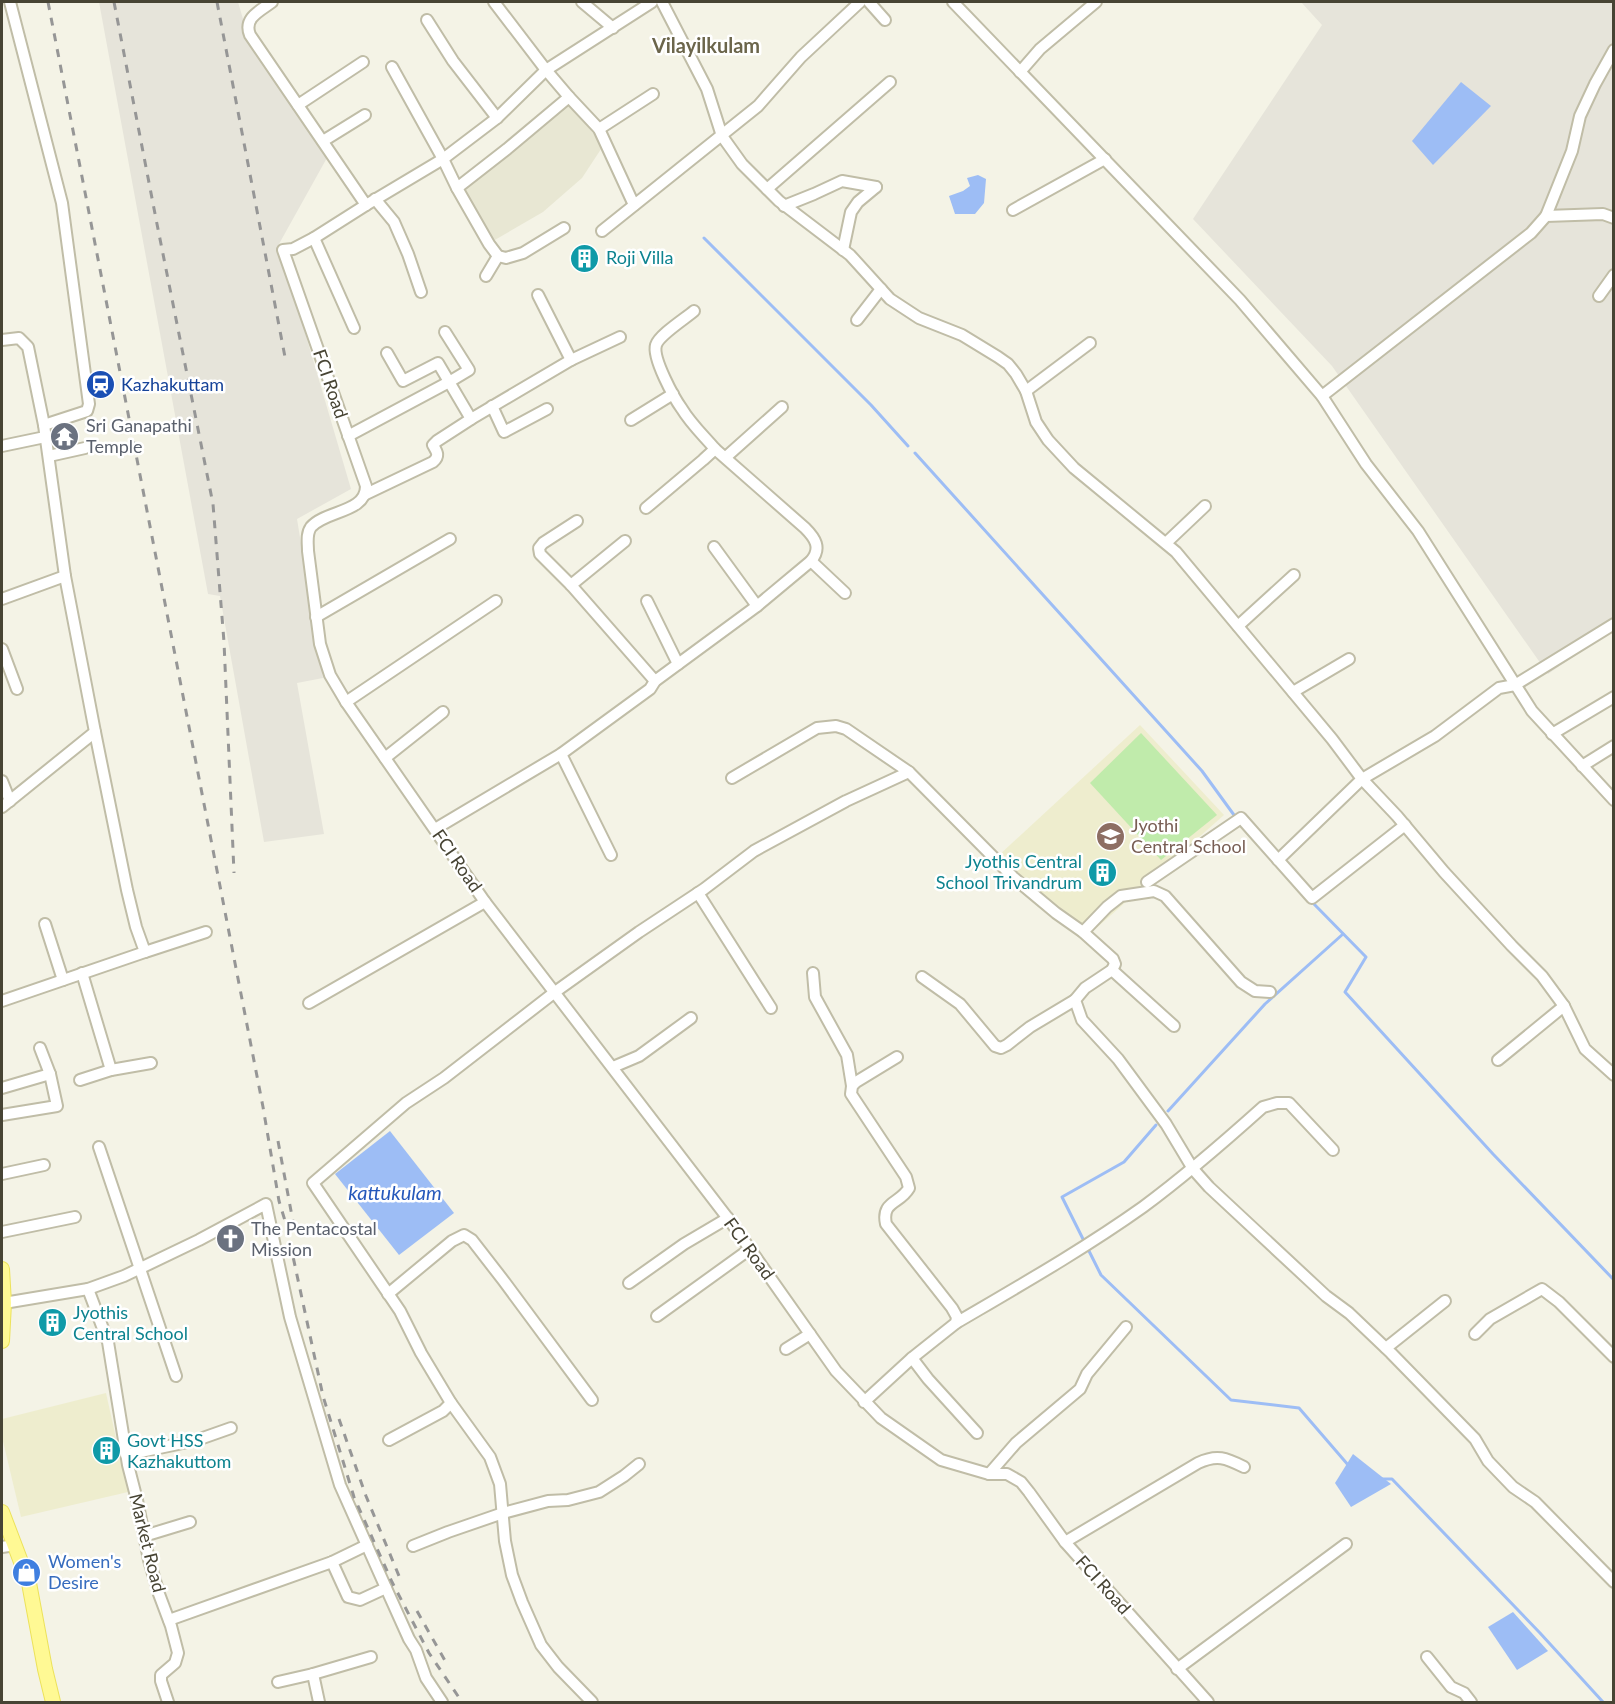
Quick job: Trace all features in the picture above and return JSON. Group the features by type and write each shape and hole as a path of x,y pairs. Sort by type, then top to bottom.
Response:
{"main road":[{"path":"2,1269 4,1303 2,1341"},
{"path":"2,1512 8,1546 29,1583 53,1702"}],"street":[{"path":"10,2 62,203 89,404 87,411 44,425"},
{"path":"272,2 249,20 248,30 323,141 370,202 394,222 422,292"},
{"path":"494,2 546,70 599,129 634,205"},
{"path":"582,2 613,28"},
{"name":"FCI Road","path":"652,2 546,70 497,118 443,159 314,238 293,249 283,250 366,486 366,494 361,501 322,519 311,528 308,536 320,644 330,675 346,702 485,902 728,1218 836,1371 881,1418 941,1460 989,1474 1006,1474 1021,1482 1065,1542 1208,1702"},
{"path":"662,2 706,89 722,136 742,164 784,206 850,255 890,299 919,318 962,335 998,357 1016,374 1026,391 1036,422 1047,440 1074,468 1176,552 1362,779 1405,825 1444,872 1542,976 1564,1006 1586,1049 1614,1076"},
{"path":"602,231 758,106 801,57 860,2"},
{"path":"869,2 885,20"},
{"path":"953,2 1240,300 1322,396 1366,464 1419,531 1532,711 1614,800"},
{"path":"1020,72 1040,49 1096,2"},
{"path":"427,20 453,61 497,118"},
{"path":"1322,396 1532,232 1546,216 1572,151 1580,116 1614,50"},
{"path":"298,105 363,62"},
{"path":"392,67 457,188 498,256 506,258 523,253 564,228"},
{"path":"767,189 890,82"},
{"path":"599,129 653,94"},
{"path":"457,188 569,97"},
{"path":"323,141 365,115"},
{"path":"1013,210 1105,159"},
{"path":"784,206 842,181 876,187 858,202 851,212 843,250"},
{"path":"1546,216 1603,214 1614,218"},
{"path":"314,238 354,328"},
{"path":"486,276 498,256"},
{"path":"1599,296 1614,275"},
{"path":"857,320 881,289"},
{"path":"538,295 571,360"},
{"path":"435,829 561,754 757,606 815,556 817,547 813,537 715,449 690,421 673,394 658,359 656,345 660,339 694,311"},
{"path":"348,436 469,369 445,332"},
{"path":"2,340 19,338 28,347 44,425 65,576 95,732 127,890 145,952"},
{"path":"366,494 433,462 438,454 433,445 436,441 471,418 571,360 620,338"},
{"path":"1026,391 1090,343"},
{"path":"387,353 403,381 438,363 471,418"},
{"path":"631,420 673,394"},
{"path":"492,406 504,432 547,409"},
{"path":"726,458 782,407"},
{"path":"2,446 45,437"},
{"path":"49,456 85,448"},
{"path":"645,508 715,449"},
{"path":"1166,543 1205,506"},
{"path":"577,521 543,543 539,548 540,554 572,585 655,681"},
{"path":"316,617 450,539"},
{"path":"572,585 625,541"},
{"path":"714,547 757,606"},
{"path":"811,561 846,593"},
{"path":"1238,626 1294,575"},
{"path":"2,599 65,576"},
{"path":"346,702 496,601"},
{"path":"647,601 678,664"},
{"path":"1278,860 1362,779 1435,736 1499,688 1515,685 1614,624"},
{"path":"2,649 17,689"},
{"path":"1293,692 1349,659"},
{"path":"1552,734 1614,697"},
{"path":"385,758 443,712"},
{"path":"732,778 817,728 836,726 846,729 909,772 1013,877 1083,932 1113,959 1115,964 1113,970 1085,988 1075,1000 1030,1027 1001,1048 995,1046 960,1004 922,978"},
{"path":"2,782 6,804 95,732"},
{"path":"1582,766 1614,746"},
{"path":"561,754 611,855"},
{"path":"592,1702 541,1645 522,1602 512,1575 505,1541 500,1484 490,1457 450,1403 400,1311 313,1183 406,1103 444,1078 555,992 698,893 754,851 846,801 909,772"},
{"path":"1147,882 1241,818 1312,898 1405,825"},
{"path":"1083,932 1121,896 1154,891 1165,896 1241,982 1256,991 1270,992"},
{"path":"698,893 771,1008"},
{"path":"309,1003 485,902"},
{"path":"45,924 63,980"},
{"path":"2,1001 206,932"},
{"path":"1113,970 1174,1026"},
{"path":"82,973 111,1071"},
{"path":"813,973 815,997 847,1055 852,1086 851,1094 906,1177 909,1188 888,1207 884,1215 886,1224 952,1308 957,1317 956,1323"},
{"path":"1075,1000 1082,1020 1118,1059 1160,1115 1193,1169 1209,1187 1326,1296 1349,1313 1386,1348 1474,1438 1488,1461 1513,1487 1535,1502 1614,1582"},
{"path":"1498,1060 1564,1006"},
{"path":"613,1067 639,1056 691,1018"},
{"path":"2,1115 57,1106 50,1074 40,1048"},
{"path":"852,1086 897,1057"},
{"path":"80,1080 151,1063"},
{"path":"2,1088 50,1074"},
{"path":"864,1402 912,1358 956,1323 1067,1257 1142,1208 1193,1169 1263,1107 1277,1103 1289,1103 1333,1150"},
{"path":"99,1147 176,1376"},
{"path":"2,1174 44,1166"},
{"path":"4,1303 88,1290 124,1276 199,1240 266,1204 290,1317 340,1485 416,1650 426,1678 442,1702"},
{"path":"2,1233 75,1217"},
{"path":"629,1282 684,1244 728,1218"},
{"path":"388,1294 452,1240 464,1235 472,1240 503,1280 592,1401"},
{"path":"657,1316 750,1249"},
{"path":"1475,1334 1490,1319 1542,1289 1559,1302 1614,1357"},
{"name":"Market Road","path":"88,1290 108,1342 126,1455 144,1536 178,1653 175,1663 161,1675 168,1702"},
{"path":"1386,1348 1445,1301"},
{"path":"989,1474 1016,1443 1080,1389 1087,1374 1126,1327"},
{"path":"786,1349 810,1334"},
{"path":"912,1358 977,1433"},
{"path":"389,1440 443,1411 450,1403"},
{"path":"126,1455 197,1440 231,1428"},
{"path":"1065,1542 1207,1459 1225,1458 1244,1467"},
{"path":"413,1546 503,1513 548,1501 568,1500 599,1492 639,1464"},
{"path":"144,1536 190,1522"},
{"path":"1177,1669 1346,1544"},
{"path":"168,1620 332,1562 367,1545"},
{"path":"332,1562 348,1597 360,1600 386,1588"},
{"path":"278,1682 371,1657"},
{"path":"1426,1657 1451,1687 1464,1694 1471,1702"},
{"path":"313,1674 319,1702"}],"shaded area":[{"path":"99,2 238,2 246,29 328,156 279,244 351,489 297,519 323,678 297,683 324,834 264,842 220,596 208,594"},
{"path":"1301,2 1613,2 1613,629 1548,674 1332,366 1193,219 1322,25"},
{"path":"567,100 603,146 582,178 543,212 493,241 458,189"},
{"name":"Jyothi Central School","path":"1140,725 1224,815 1084,939 997,857"},
{"path":"106,1393 128,1492 21,1517 2,1437 2,1419"}],"green space":[{"path":"1141,733 1217,815 1161,860 1090,783"}],"water":[{"path":"1461,82 1491,106 1433,165 1412,141"},
{"path":"978,175 986,179 984,203 975,214 955,214 949,196 970,186 967,178"},
{"name":"kattukulam","path":"390,1131 454,1213 399,1255 335,1174"},
{"path":"1353,1454 1391,1484 1351,1507 1335,1483"},
{"path":"1513,1612 1548,1651 1517,1670 1488,1627"}],"waterway":[{"path":"704,238 871,405 908,446"},
{"path":"915,453 1202,771 1234,815"},
{"path":"1312,902 1366,957 1345,992 1493,1154 1614,1280"},
{"path":"1168,1111 1265,1004 1343,934"},
{"path":"1084,1241 1062,1197 1124,1162 1156,1125"},
{"path":"1087,1247 1101,1275 1231,1400 1299,1408 1349,1466"},
{"path":"1380,1479 1392,1479 1603,1702"}],"railway":[{"path":"48,2 263,1107 279,1201 323,1396 354,1497 392,1582 429,1653 462,1702"},
{"path":"114,2 213,504 224,642 234,873"},
{"path":"217,2 285,357"},
{"path":"278,1141 294,1227"},
{"path":"339,1419 366,1496 399,1576"},
{"path":"417,1611 448,1666"}],"place":[{"name":"Roji Villa","path":"585,258"},
{"name":"Kazhakuttam","path":"100,385"},
{"name":"Sri Ganapathi Temple","path":"65,436"},
{"name":"Jyothi Central School","path":"1110,836"},
{"name":"Jyothis Central School Trivandrum","path":"1103,872"},
{"name":"The Pentacostal Mission","path":"230,1239"},
{"name":"Jyothis Central School","path":"52,1323"},
{"name":"Govt HSS Kazhakuttom","path":"106,1451"},
{"name":"Women's Desire","path":"27,1572"}],"district":[{"name":"Vilayilkulam","path":"706,46"}]}
